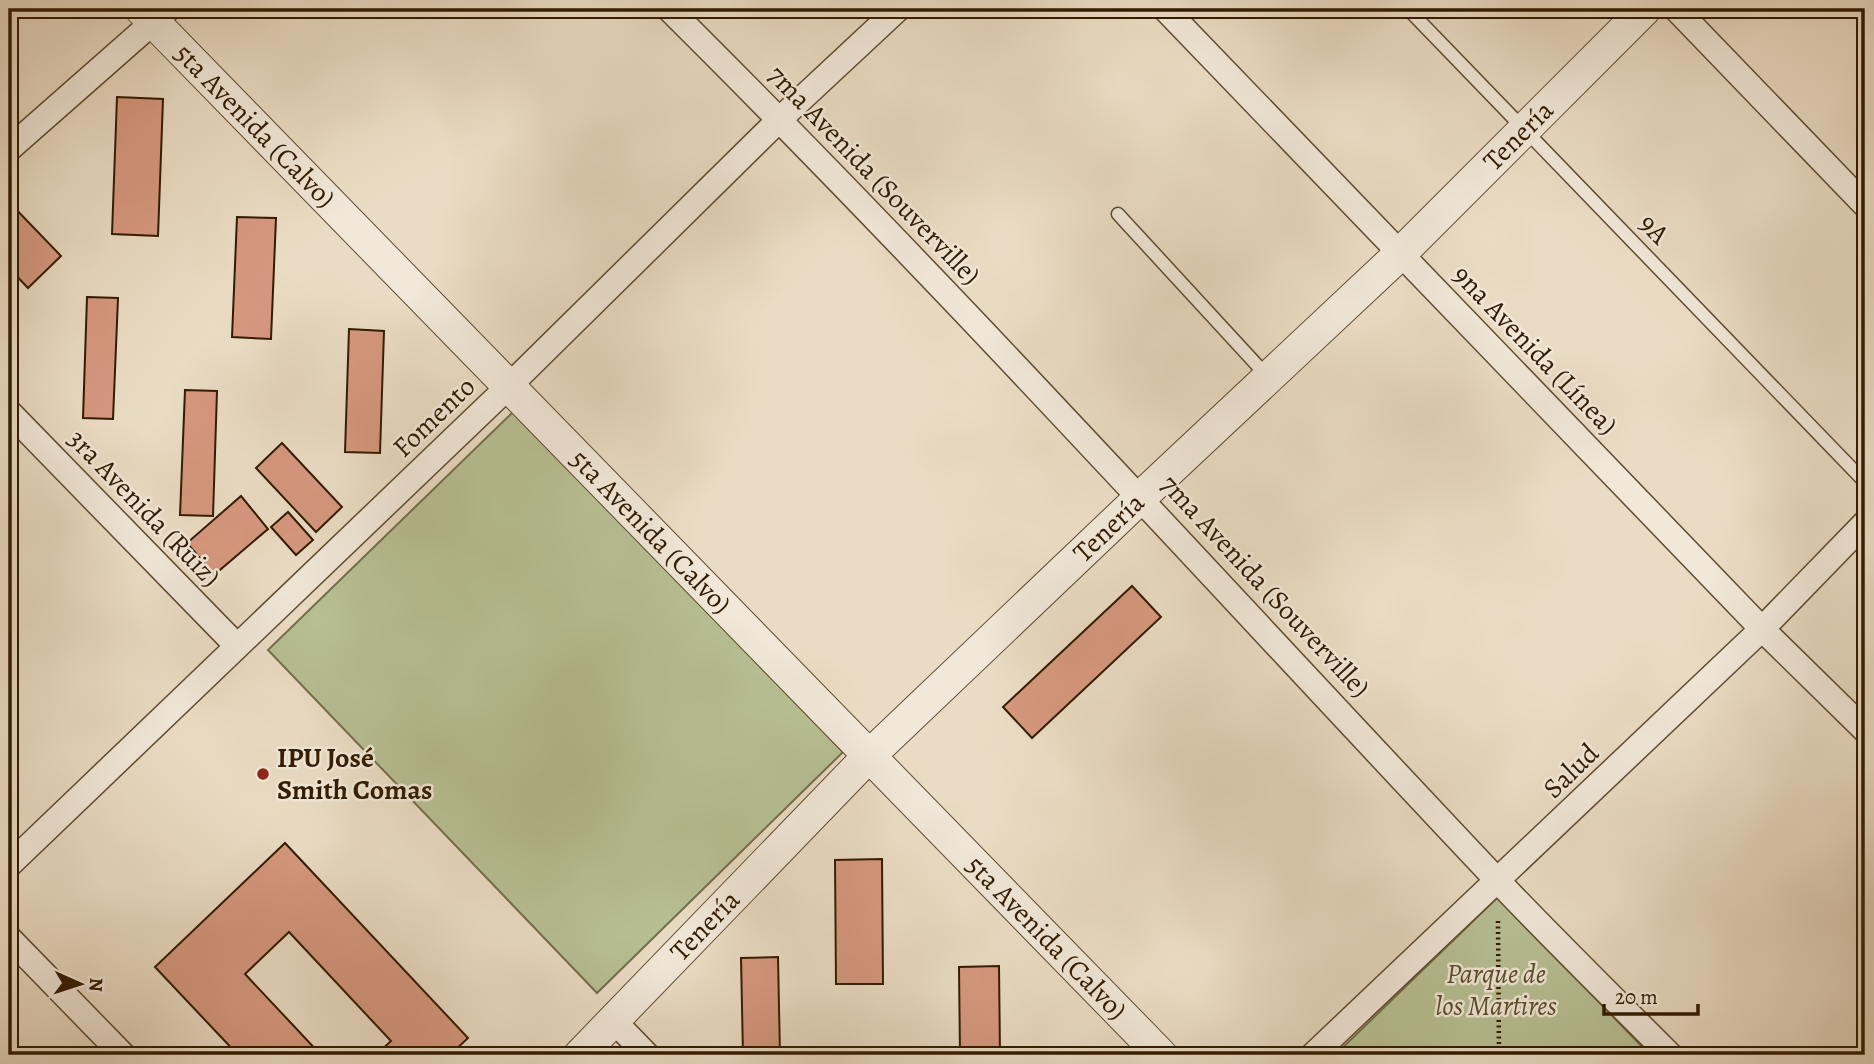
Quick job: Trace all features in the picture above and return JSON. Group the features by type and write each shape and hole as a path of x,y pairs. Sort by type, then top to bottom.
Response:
{"street":[{"name":"7ma Avenida (Souverville)","path":"669,9 780,119 1141,497 1499,881 1670,1055"},
{"name":"Fomento","path":"9,864 509,386 780,119 898,9"},
{"name":"9na Avenida (Línea)","path":"1165,9 1762,629 1865,730"},
{"name":"Tenería","path":"580,1055 869,756 1401,254 1645,9"},
{"path":"1676,9 1865,205"},
{"path":"9,149 154,13"},
{"name":"5ta Avenida (Calvo)","path":"154,13 509,386 1161,1055"},
{"name":"3ra Avenida (Ruiz)","path":"9,412 237,646"},
{"name":"Salud","path":"1313,1055 1762,629 1865,523"},
{"path":"9,938 123,1055"},
{"path":"614,1021 647,1055"}],"lane":[{"name":"9A","path":"1408,9 1865,482"},
{"path":"1118,214 1269,379"}],"path":[{"path":"1499,881 1499,1055"}],"green space":[{"path":"514,411 843,752 597,993 268,650"},
{"name":"Parque de los Martires","path":"1498,897 1650,1055 1335,1055"}],"building":[{"path":"117,97 163,99 158,236 112,234"},
{"path":"9,202 61,256 28,288 9,268"},
{"path":"237,217 276,218 271,339 232,337"},
{"path":"87,297 118,298 113,419 83,418"},
{"path":"349,329 384,331 380,453 345,452"},
{"path":"185,390 217,391 213,516 180,515"},
{"path":"282,443 342,507 316,532 256,468"},
{"path":"241,496 268,529 214,575 187,543"},
{"path":"288,512 313,540 296,555 271,527"},
{"path":"9,518 13,518 9,618"},
{"path":"1132,586 1161,617 1032,738 1003,707"},
{"path":"285,843 468,1038 450,1055 376,1055 391,1041 289,932 245,974 321,1055 238,1055 155,967"},
{"path":"882,859 883,984 836,984 835,860"},
{"path":"778,957 780,1055 743,1055 741,958"},
{"path":"999,966 1000,1055 960,1055 959,967"}],"place":[{"name":"IPU José Smith Comas","path":"263,774"}]}
